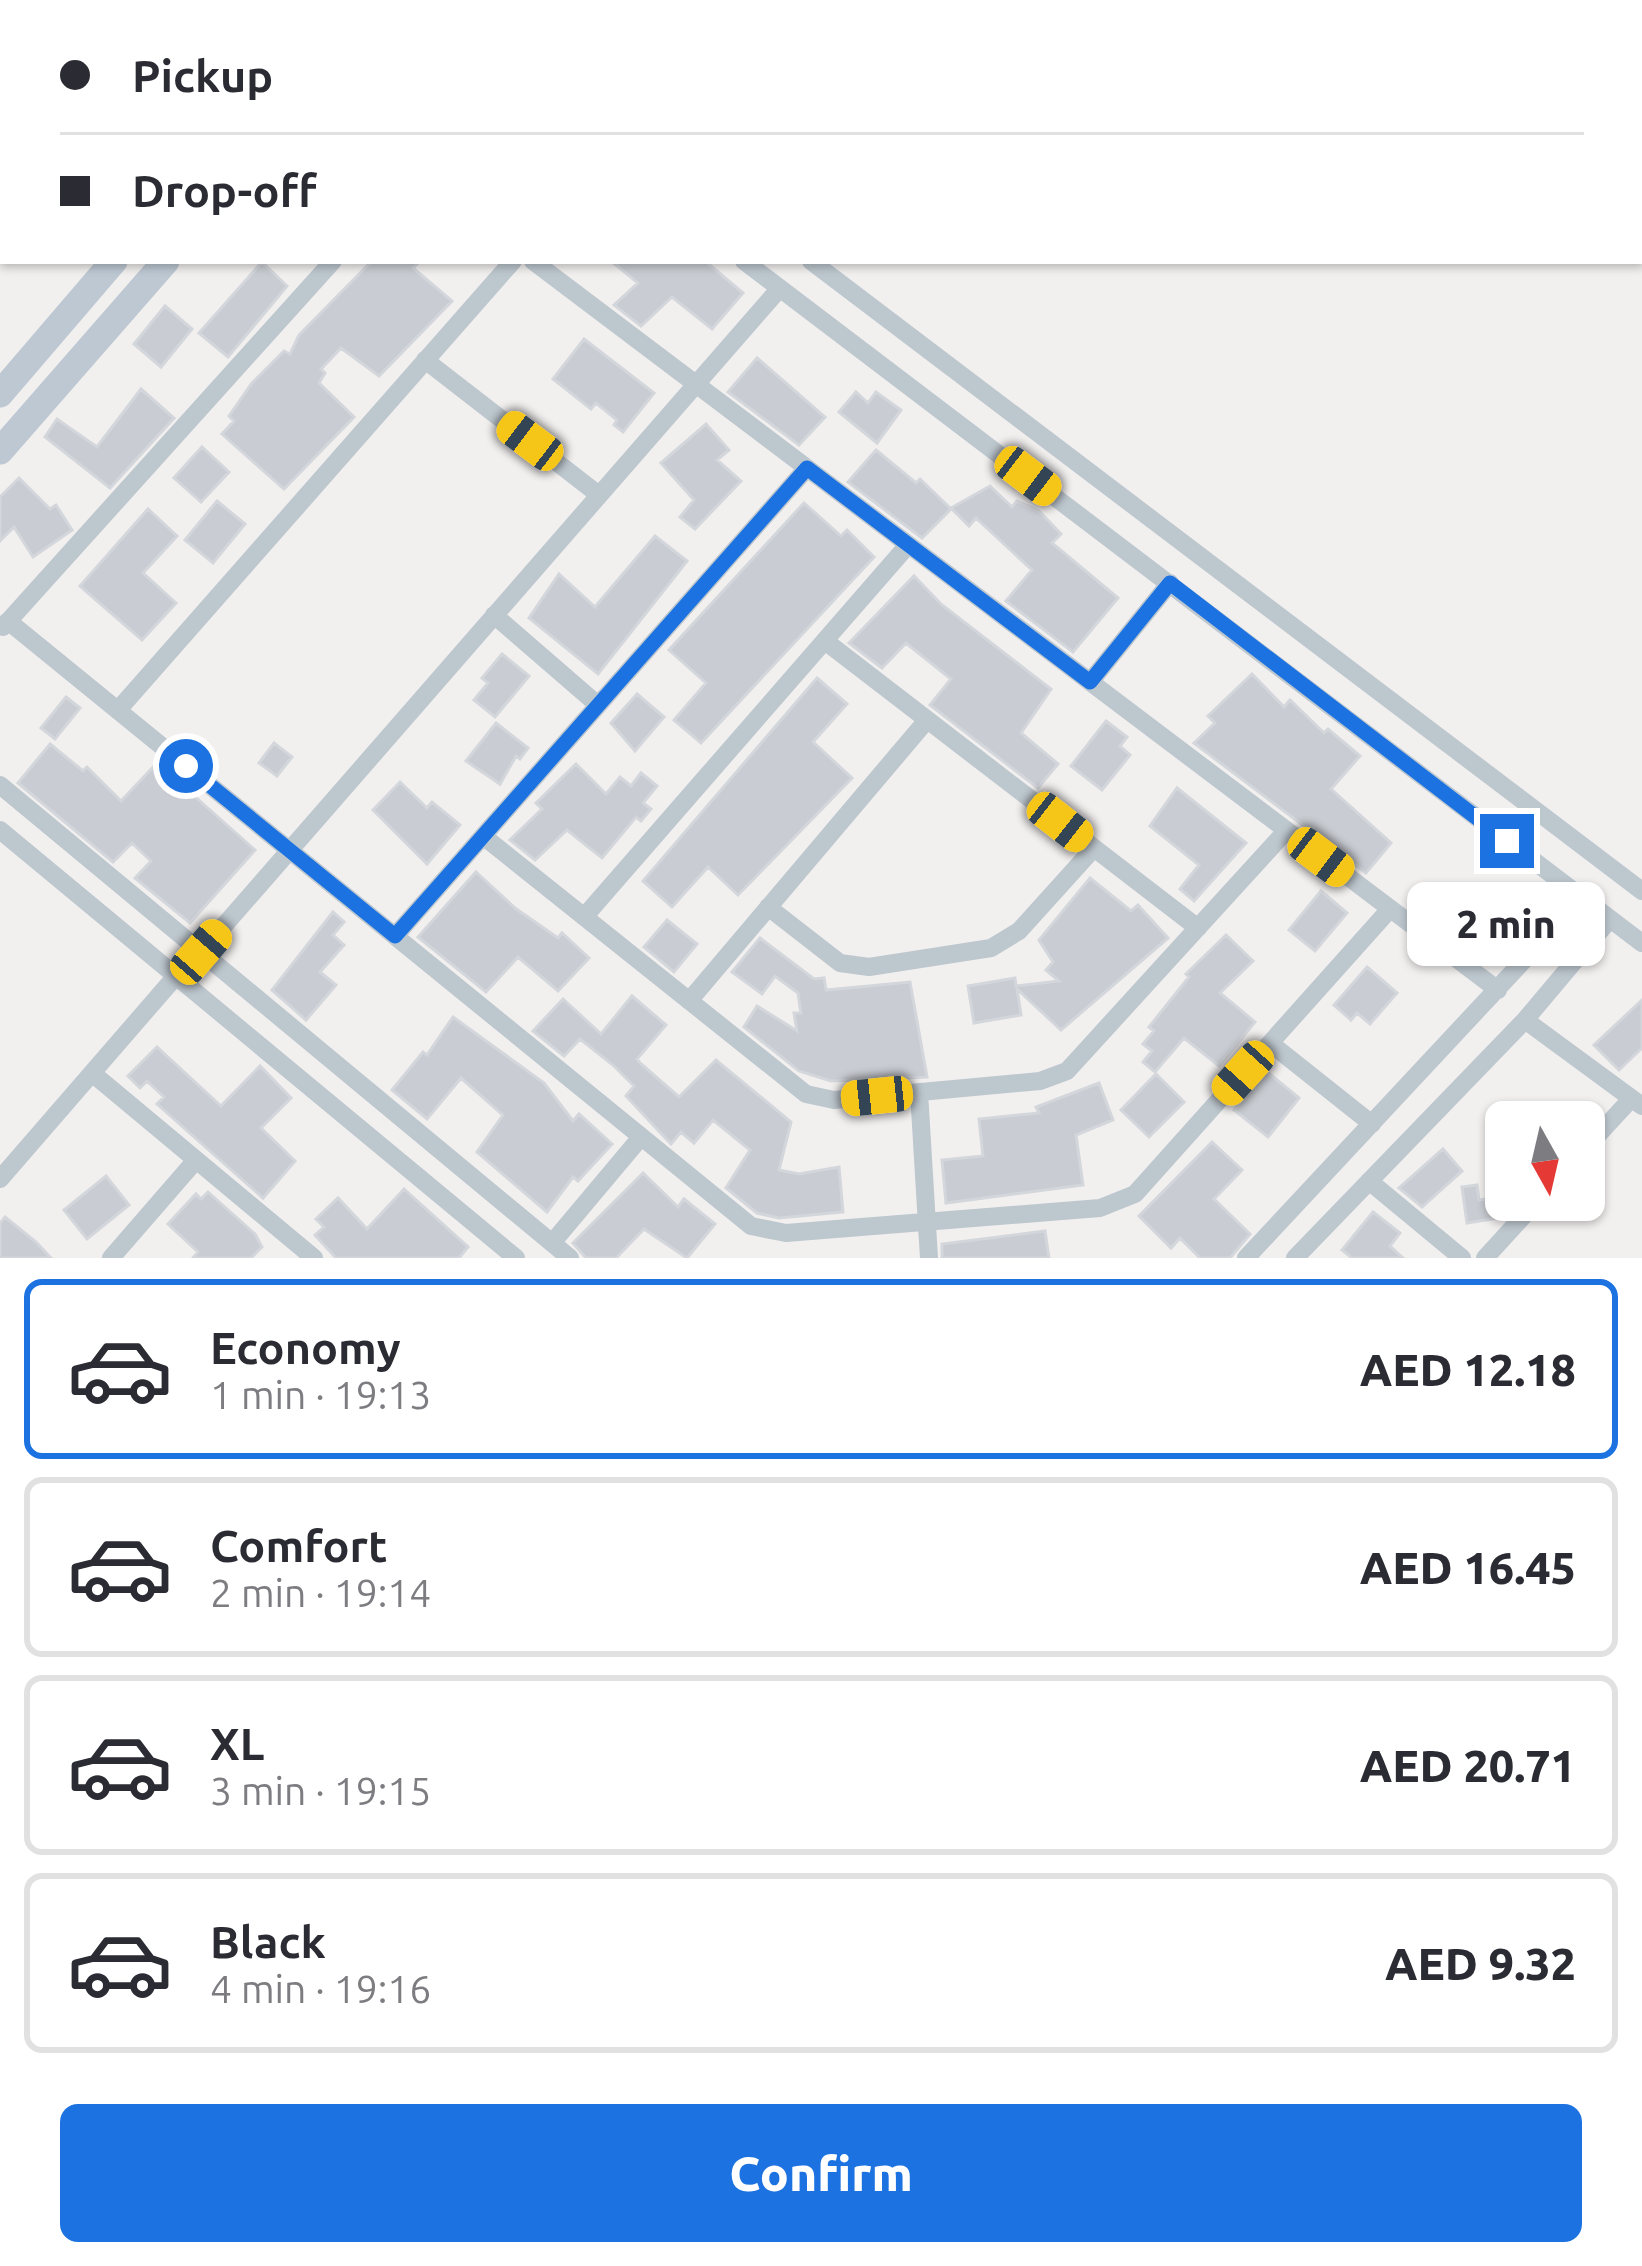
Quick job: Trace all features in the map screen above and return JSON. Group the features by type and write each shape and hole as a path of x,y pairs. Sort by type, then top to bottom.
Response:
{"street":[{"path":"0,394 111,264"},
{"path":"0,451 163,264"},
{"path":"331,264 4,626 118,710 751,1226 786,1233 1100,1208 1135,1193 1390,909"},
{"path":"118,710 510,264"},
{"path":"537,264 1498,990"},
{"path":"748,264 1642,943"},
{"path":"815,264 1642,891"},
{"path":"201,952 780,288"},
{"path":"425,361 599,495"},
{"path":"395,936 807,468"},
{"path":"584,917 908,545"},
{"path":"1090,682 1170,583"},
{"path":"494,616 598,705"},
{"path":"825,641 1198,928"},
{"path":"688,1000 927,720"},
{"path":"0,785 570,1258"},
{"path":"483,836 806,1094 834,1100 1040,1081 1067,1071 1286,831"},
{"path":"1,832 504,1254"},
{"path":"768,907 840,962 869,967 992,948 1019,931 1094,848"},
{"path":"1246,1258 1582,898"},
{"path":"1295,1258 1525,1020 1610,919"},
{"path":"0,1179 176,976"},
{"path":"1525,1020 1637,1102 1605,1131"},
{"path":"1270,1042 1372,1124"},
{"path":"92,1073 314,1258"},
{"path":"920,1092 929,1258"},
{"path":"552,1243 641,1137"},
{"path":"113,1257 196,1160"},
{"path":"1369,1181 1462,1258"},
{"path":"1485,1258 1519,1221"}],"building":[{"path":"260,264 287,286 228,357 199,333"},
{"path":"369,264 417,264 413,268 452,301 379,376 341,348 321,369 325,373 319,383 354,417 284,489 222,434 234,421 229,416 252,383 284,351 290,354 299,335"},
{"path":"615,264 709,264 743,293 712,329 672,297 641,326 614,305 638,283"},
{"path":"165,306 192,329 161,367 134,344"},
{"path":"584,339 654,393 623,432 614,425 617,420 596,403 591,409 553,379"},
{"path":"757,358 825,417 799,445 728,392"},
{"path":"141,389 174,418 110,488 45,437 57,419 97,447"},
{"path":"856,392 868,403 876,392 901,410 877,443 839,412"},
{"path":"706,424 729,450 717,460 741,481 695,529 680,517 694,500 661,463"},
{"path":"202,447 229,472 201,502 174,478"},
{"path":"876,450 916,483 920,479 951,509 922,538 848,482"},
{"path":"19,478 50,509 56,505 72,530 33,557 14,527 0,541 0,497"},
{"path":"990,486 1012,507 1017,501 1039,511 1061,534 1052,543 1118,598 1073,652 1006,601 1032,570 976,518 969,526 951,508"},
{"path":"217,501 245,524 213,563 185,540"},
{"path":"804,503 841,536 847,530 874,557 701,743 674,720 706,683 669,650"},
{"path":"148,509 177,536 143,573 176,603 142,640 80,586"},
{"path":"655,536 687,561 598,674 529,618 559,574 595,607"},
{"path":"914,576 942,605 1051,689 1021,733 1058,764 1038,788 930,705 951,679 906,643 882,668 849,643"},
{"path":"502,654 529,676 495,717 474,700 488,683 482,678"},
{"path":"1252,674 1284,707 1290,700 1324,733 1328,729 1360,756 1331,789 1391,843 1366,873 1194,743 1215,723 1208,716"},
{"path":"817,678 847,704 813,742 852,778 738,895 708,867 672,907 643,881"},
{"path":"637,694 664,717 635,751 611,723"},
{"path":"66,697 80,708 55,739 41,728"},
{"path":"1106,721 1127,737 1120,746 1130,755 1102,790 1071,766"},
{"path":"496,723 528,748 520,759 516,756 500,784 466,761"},
{"path":"274,743 292,757 277,776 259,763"},
{"path":"50,744 83,771 87,767 121,801 157,763 255,850 190,923 135,878 151,861 132,843 113,862 18,783"},
{"path":"576,764 606,794 620,777 631,786 641,773 657,786 643,803 651,809 641,821 636,817 602,858 567,830 535,860 510,840 542,809 536,803"},
{"path":"400,782 427,808 432,802 460,825 427,864 373,810"},
{"path":"1177,788 1246,843 1194,901 1180,889 1199,865 1150,826"},
{"path":"476,872 515,908 558,938 562,933 589,958 558,991 518,957 486,992 418,937"},
{"path":"1090,878 1131,911 1138,905 1168,938 1061,1030 1017,989 1021,1015 974,1023 968,986 1015,978 1016,986 1059,981 1046,970 1053,962 1039,940"},
{"path":"1321,891 1347,913 1315,951 1289,930"},
{"path":"333,912 344,922 333,935 344,945 320,972 336,985 306,1020 272,990"},
{"path":"667,920 697,944 674,972 644,947"},
{"path":"1226,935 1253,961 1220,993 1255,1022 1219,1066 1184,1038 1155,1072 1143,1062 1152,1051 1143,1044 1154,1031 1149,1027 1189,977 1186,974"},
{"path":"760,938 814,979 824,978 826,990 910,982 927,1077 831,1081 799,1071 744,1027 757,1006 797,1031 794,1013 801,1013 798,993 775,976 762,994 732,972"},
{"path":"1367,967 1397,993 1370,1024 1357,1013 1351,1020 1334,1005"},
{"path":"632,996 666,1025 637,1059 640,1063 679,1097 716,1060 791,1122 779,1170 799,1174 839,1167 843,1212 779,1218 757,1213 726,1188 750,1150 713,1120 694,1143 681,1132 671,1144 626,1096 634,1086 613,1065 580,1039 564,1056 533,1031 563,999 601,1034"},
{"path":"1642,1000 1642,1048 1619,1070 1594,1045"},
{"path":"453,1017 544,1083 573,1121 579,1114 612,1144 578,1181 573,1177 547,1212 477,1152 503,1115 461,1078 427,1119 392,1090 423,1052 427,1055"},
{"path":"157,1047 221,1106 260,1066 291,1098 261,1128 295,1161 263,1198 157,1104 164,1097 147,1081 140,1088 128,1076"},
{"path":"1266,1071 1299,1098 1268,1137 1234,1110"},
{"path":"1156,1074 1184,1102 1149,1137 1121,1110"},
{"path":"1099,1083 1113,1120 1076,1135 1083,1185 946,1203 942,1160 983,1156 979,1119 1039,1113 1036,1107"},
{"path":"1212,1142 1242,1170 1214,1199 1250,1234 1230,1258 1200,1258 1180,1238 1171,1248 1139,1216"},
{"path":"1443,1149 1462,1171 1422,1207 1399,1188"},
{"path":"643,1173 678,1207 684,1199 715,1224 687,1258 644,1229 616,1258 586,1258 573,1243"},
{"path":"106,1176 129,1205 87,1239 64,1210"},
{"path":"1477,1185 1479,1200 1485,1199 1485,1220 1467,1223 1462,1187"},
{"path":"404,1189 468,1247 459,1258 336,1258 315,1235 324,1227 316,1219 338,1198 367,1229"},
{"path":"208,1192 255,1234 262,1247 251,1258 193,1258 198,1252 168,1224 196,1194 201,1199"},
{"path":"1373,1212 1400,1233 1390,1246 1403,1258 1352,1258 1342,1250"},
{"path":"5,1217 51,1258 0,1258 0,1223"},
{"path":"1045,1231 1049,1258 942,1258 942,1244"}],"route":[{"path":"186,766 395,936 807,468 1090,682 1170,583 1507,841"}]}
